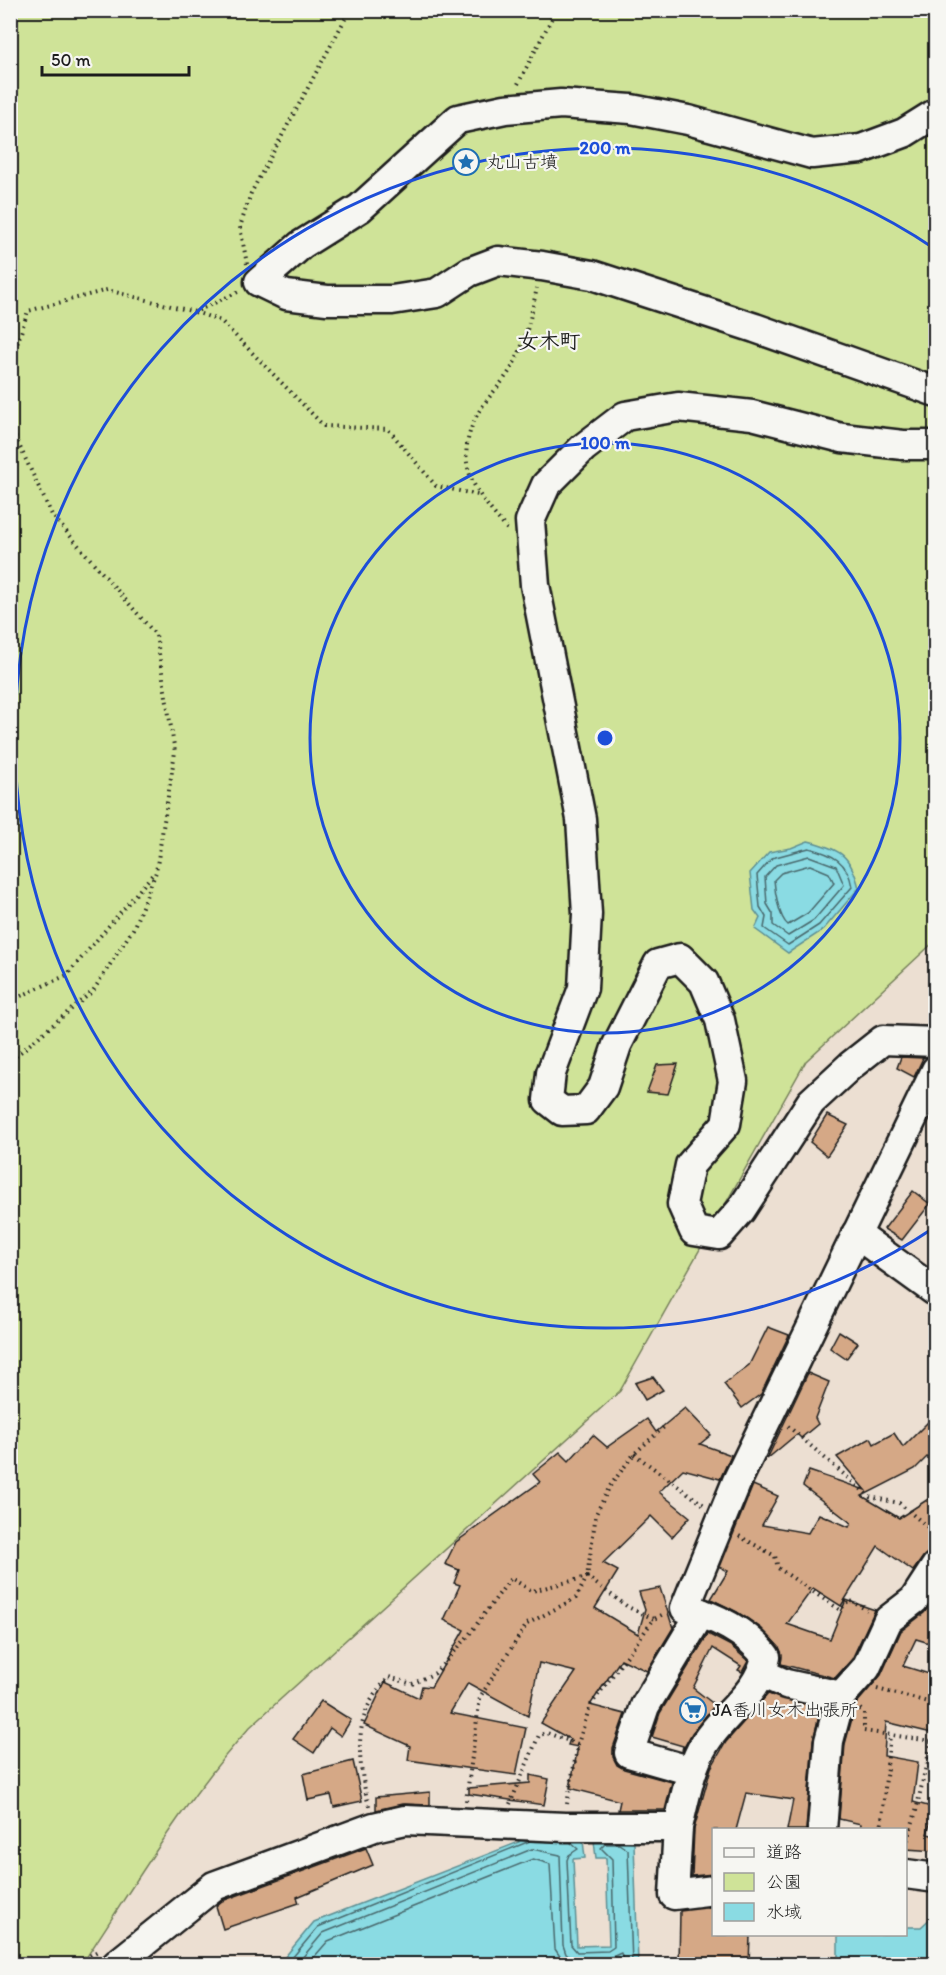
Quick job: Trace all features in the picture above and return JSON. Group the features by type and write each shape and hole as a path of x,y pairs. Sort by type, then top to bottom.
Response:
{"street":[{"path":"936,113 904,133 861,149 812,153 688,120 632,110 561,104 505,109 458,119 360,208 301,245 259,282 286,295 317,299 392,300 437,293 469,272 498,261 542,266 592,275 755,328 936,392"},
{"path":"936,445 903,445 842,438 752,414 678,407 624,416 583,448 546,485 530,520 535,585 581,819 587,914 583,988 551,1073 548,1100 562,1111 586,1110 603,1087 617,1045 657,964 680,958 704,982 720,1020 733,1081 726,1124 690,1165 682,1204 694,1231 719,1235 741,1210 811,1102 850,1066 883,1040 936,1042"},
{"path":"692,1771 628,1753 645,1706 693,1610 719,1521 936,1070"},
{"path":"856,1234 936,1292"},
{"path":"822,1828 830,1741 847,1689 866,1668 888,1620 914,1600 936,1566"},
{"path":"693,1610 733,1629 759,1648 766,1657 763,1674 705,1743 692,1771 678,1827 674,1895 712,1890"},
{"path":"763,1674 786,1684 847,1689"},
{"path":"117,1965 214,1886 374,1827 405,1820 565,1827 678,1827"},
{"path":"907,1874 936,1878"}],"path":[{"path":"195,312 259,282 245,259 240,227 251,193 350,10"},
{"path":"505,109 556,10"},
{"path":"532,551 515,538 478,495 468,472 466,445 478,413 496,393 514,364 526,332 542,266"},
{"path":"10,366 28,311 107,290 195,312 221,321 324,426 388,429 436,486 478,495"},
{"path":"10,426 52,515 156,635 175,752 156,872 133,929 93,991 10,1061"},
{"path":"10,1001 68,975 156,872"},
{"path":"772,1412 870,1497 899,1503 936,1534"},
{"path":"465,1823 480,1697 527,1624 576,1598 587,1576 596,1514 610,1486 634,1454 664,1427"},
{"path":"634,1454 680,1485 719,1521 775,1556 778,1568 840,1610 849,1600 888,1620"},
{"path":"587,1576 628,1607 654,1619 693,1610"},
{"path":"374,1827 360,1772 360,1738 370,1701 389,1677 412,1684 435,1673 465,1640 512,1578 532,1591 587,1576"},
{"path":"565,1827 578,1744 590,1706 654,1619"},
{"path":"847,1689 936,1704"},
{"path":"847,1689 864,1712 864,1731 931,1741"},
{"path":"907,1842 936,1721"},
{"path":"504,1824 511,1799 539,1735 547,1733 578,1744"},
{"path":"881,1828 890,1735"}],"green space":[{"path":"11,11 935,11 936,836 933,841 936,844 935,941 806,1061 620,1391 250,1727 182,1813 82,1964 11,1964"}],"water":[{"path":"808,841 828,847 842,855 852,868 859,888 823,930 788,953 755,929 760,918 754,910 750,873 769,852 791,848"},
{"path":"625,1838 625,1842 634,1843 638,1964 279,1964 314,1922 519,1842 517,1839 583,1841 585,1858 573,1859 577,1946 609,1945 606,1858 596,1858 594,1841"},
{"path":"935,1914 935,1964 838,1964 838,1936 907,1936 907,1927 921,1927"}],"building":[{"path":"901,1057 923,1058 914,1077 897,1068"},
{"path":"678,1064 668,1094 647,1092 657,1065"},
{"path":"827,1115 848,1125 827,1156 810,1142"},
{"path":"913,1191 930,1204 902,1240 884,1229"},
{"path":"768,1327 789,1335 761,1394 742,1408 724,1384 749,1365"},
{"path":"839,1331 858,1343 846,1359 830,1348"},
{"path":"808,1373 829,1382 815,1418 818,1424 801,1438 797,1434 767,1459"},
{"path":"653,1377 663,1390 645,1400 635,1383"},
{"path":"685,1408 711,1435 700,1444 731,1455 720,1479 683,1469 659,1492 690,1517 672,1537 651,1516 603,1563 618,1571 595,1608 638,1634 645,1610 639,1592 660,1588 673,1628 647,1671 621,1659 590,1705 625,1714 613,1748 613,1757 617,1765 624,1769 672,1782 665,1810 618,1810 620,1801 570,1788 578,1747 568,1745 570,1739 541,1723 576,1672 539,1663 528,1716 468,1683 450,1713 526,1728 516,1775 408,1760 410,1746 364,1725 385,1682 419,1698 422,1686 431,1687 464,1630 444,1620 460,1585 454,1583 459,1570 445,1564 456,1542 540,1482 533,1474 560,1452 569,1461 593,1435 607,1447 647,1419 656,1432"},
{"path":"936,1414 936,1448 915,1469 862,1496 899,1518 936,1494 936,1550 923,1557 913,1571 878,1546 841,1606 813,1588 787,1624 830,1639 846,1600 875,1610 852,1659 835,1678 781,1664 782,1654 779,1647 761,1628 711,1599 728,1571 720,1567 753,1485 778,1496 762,1525 808,1533 819,1514 849,1527 851,1523 803,1486 809,1471 865,1490 837,1457 871,1438 874,1444 894,1433 903,1447"},
{"path":"936,1597 936,1645 916,1639 903,1666 936,1676 936,1734 886,1722 884,1756 918,1762 913,1802 935,1808 927,1834 936,1836 936,1851 907,1849 909,1830 907,1828 860,1828 861,1824 839,1819 845,1744 856,1704 881,1675 901,1631 924,1613"},
{"path":"708,1634 731,1646 748,1661 742,1672 738,1670 741,1666 713,1648 693,1688 715,1705 692,1733 682,1751 683,1746 652,1737 660,1713"},
{"path":"768,1694 821,1708 813,1740 806,1828 787,1828 793,1800 746,1793 737,1828 712,1828 712,1874 692,1876 694,1829 711,1768 726,1742"},
{"path":"321,1701 351,1720 341,1736 330,1728 314,1753 293,1739"},
{"path":"353,1761 362,1801 334,1807 331,1795 308,1800 303,1774"},
{"path":"530,1775 549,1779 544,1805 469,1794 469,1788 530,1783"},
{"path":"430,1792 430,1805 402,1804 376,1810 376,1797"},
{"path":"366,1848 373,1865 297,1897 299,1903 223,1929 216,1906 222,1901"},
{"path":"712,1907 712,1936 750,1936 749,1965 679,1965 680,1911"}],"place":[{"name":"丸山古墳","path":"466,162"},
{"name":"JA香川女木出張所","path":"693,1710"}],"district":[{"name":"女木町","path":"549,341"}]}
